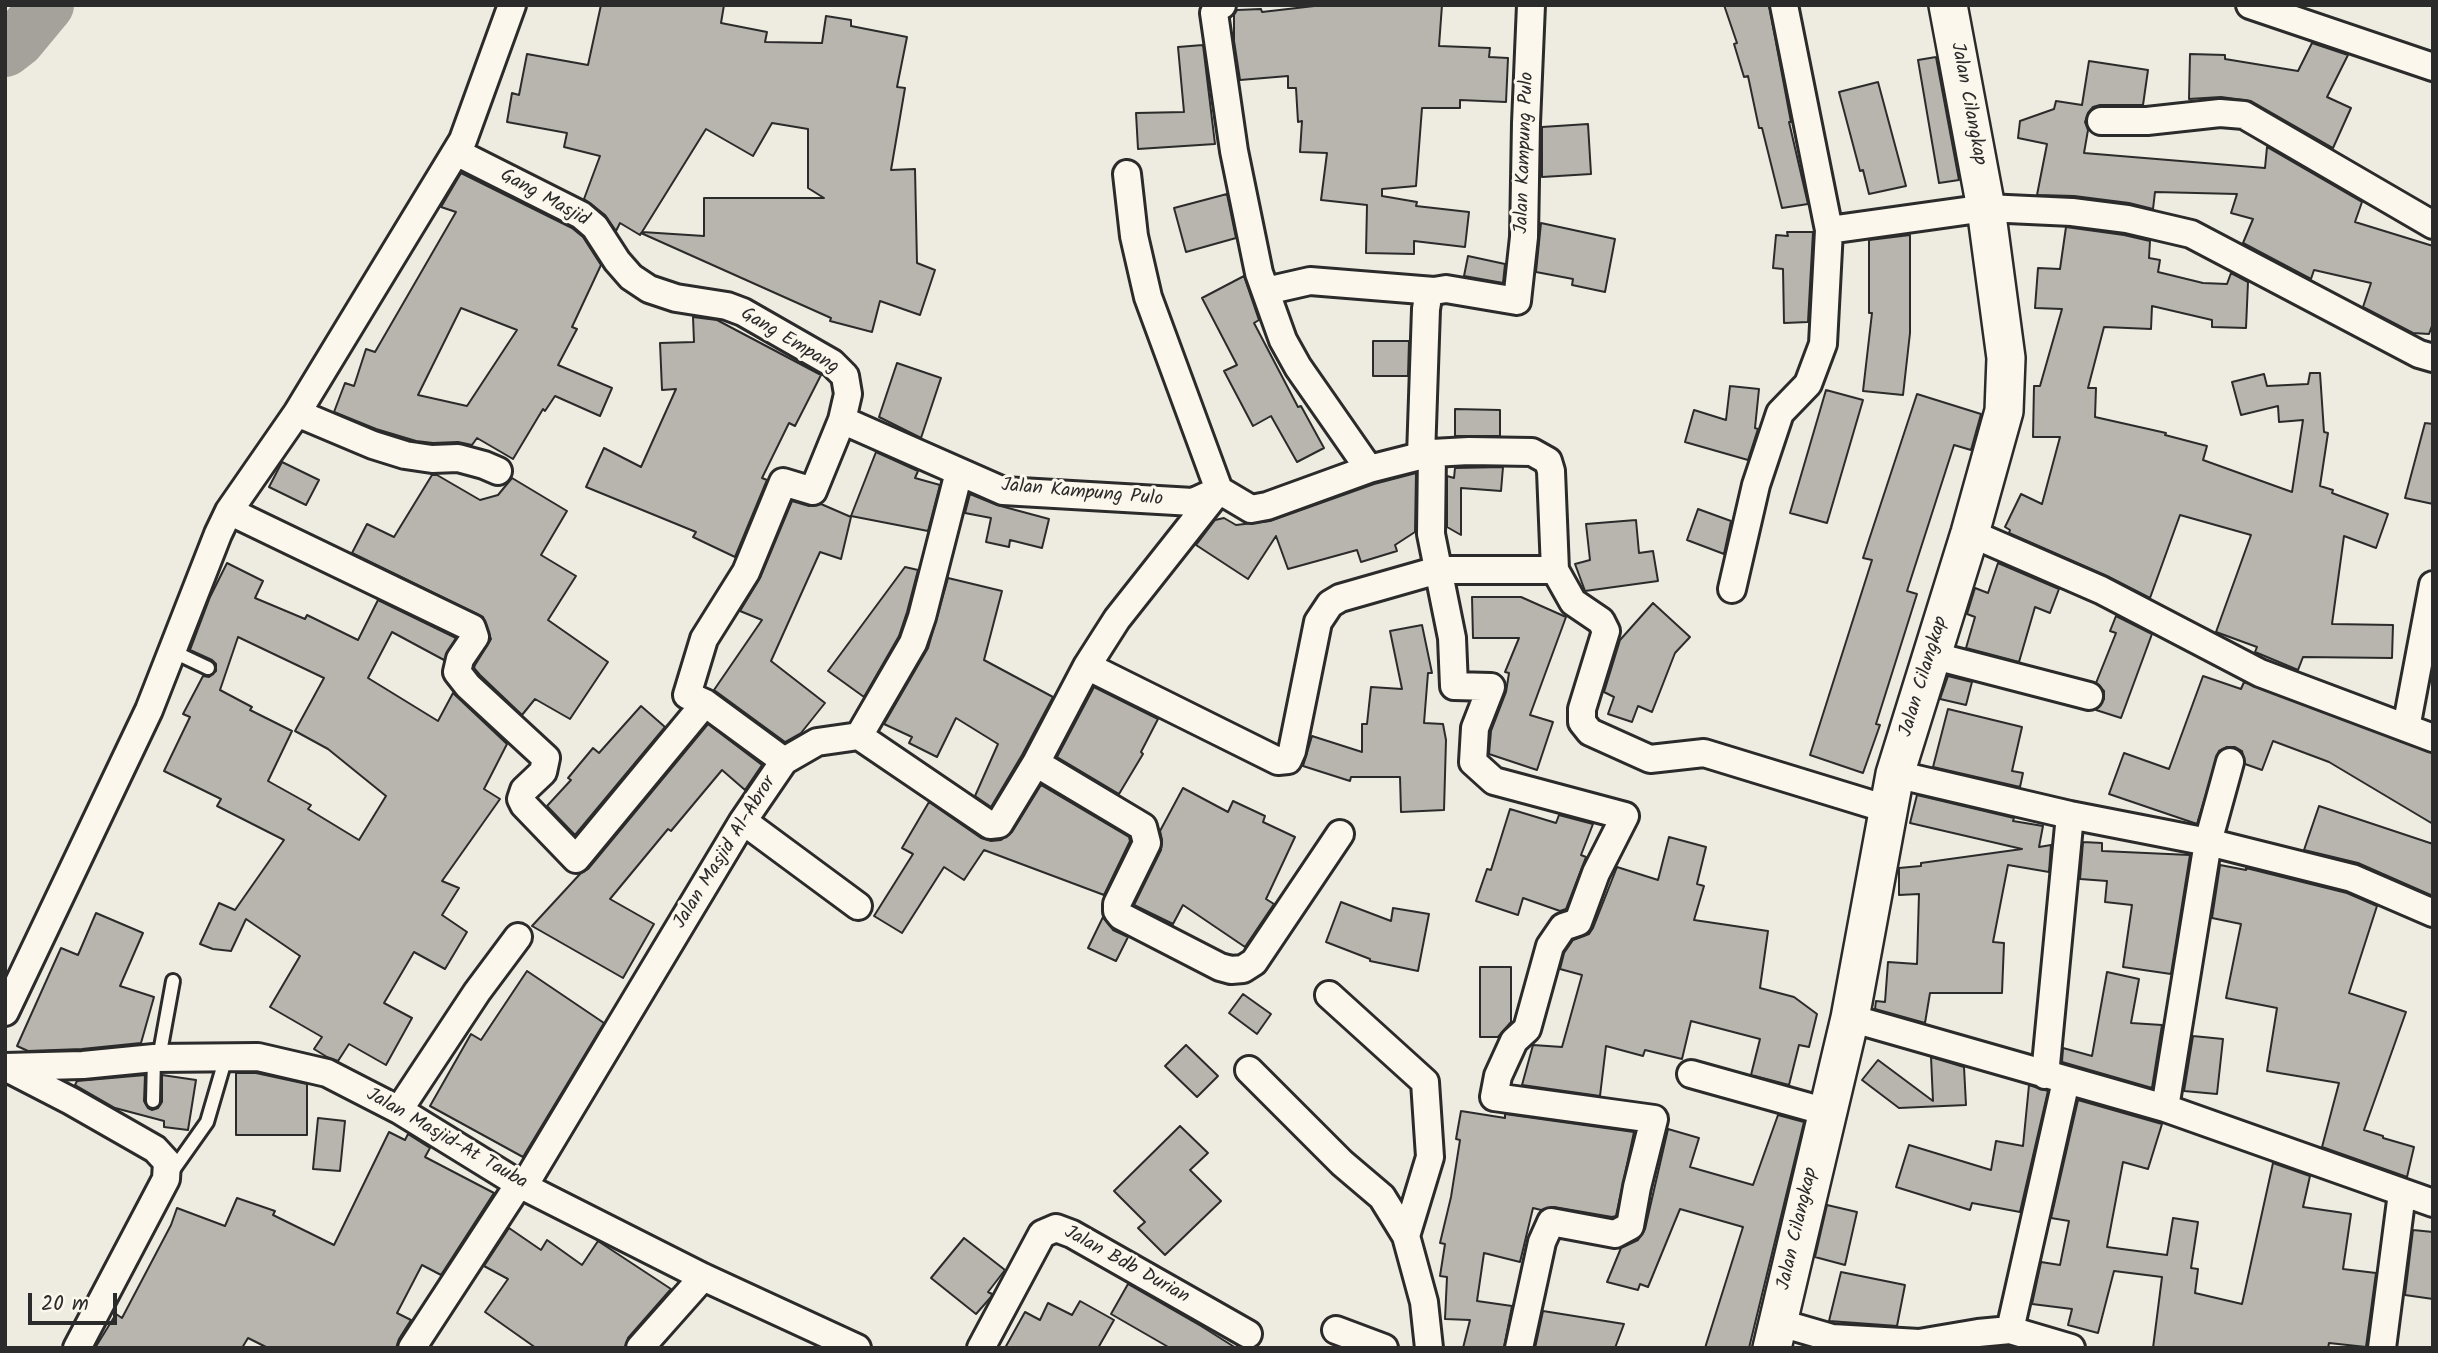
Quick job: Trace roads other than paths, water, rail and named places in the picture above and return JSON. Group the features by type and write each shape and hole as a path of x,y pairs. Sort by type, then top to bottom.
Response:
{"street":[{"path":"5,1012 149,710 229,511 297,413 463,140 512,5"},
{"path":"1222,5 1218,6 1214,13 1232,137 1259,273 1283,340 1298,368 1369,469"},
{"name":"Jalan Kampung Pulo","path":"1434,291 1446,289 1517,301 1524,237 1531,5"},
{"path":"1732,589 1756,485 1780,413 1808,384 1823,344 1829,230 1784,5"},
{"name":"Jalan Cilangkap","path":"1775,1335 1850,1018 1895,774 1970,533 2004,411 2006,358 1986,208 1948,5"},
{"path":"2250,5 2302,13 2433,67"},
{"path":"2101,121 2147,121 2220,113 2244,115 2433,225"},
{"name":"Gang Masjid","path":"456,152 581,215 595,227 617,261"},
{"path":"1126,174 1148,297 1219,490 1251,509 1267,506 1369,469 1427,455 1469,451 1532,452 1548,461 1551,471 1555,570 1573,603 1601,621 1606,631 1582,709 1582,722 1590,732 1650,759 1704,753 1887,809"},
{"path":"1829,230 1986,208 2072,212 2127,219 2191,234 2408,348 2433,358"},
{"name":"Gang Empang","path":"617,261 631,277 649,289 676,298 727,306 743,312 832,363 845,376 848,394 842,420"},
{"path":"1266,291 1310,281 1434,291"},
{"path":"1434,291 1428,297 1426,309 1427,455 1431,534 1452,638 1454,686 1490,687 1475,728 1473,762 1494,781 1625,816 1596,873 1578,922 1563,927 1550,946 1527,1029 1514,1041 1498,1076 1494,1097 1654,1119 1630,1226 1615,1234 1551,1222 1542,1242 1519,1348"},
{"path":"297,413 373,445 405,455 432,459 458,458 498,471"},
{"path":"784,761 705,703 688,695 704,639 746,572 783,482 813,491 842,420"},
{"name":"Jalan Kampung Pulo","path":"842,420 1003,491 1193,502 1219,490"},
{"path":"959,472 913,643 859,736 990,825 999,824 1036,763 1087,666 1117,619 1219,490"},
{"path":"229,511 472,628 475,637 460,659 457,672 468,686 546,758 543,772 524,790 521,799 576,859 705,703"},
{"path":"1970,533 2101,590 2260,673 2433,738"},
{"path":"1087,666 1278,761 1287,760 1292,751 1318,622 1329,604 1340,598 1438,570 1555,570"},
{"path":"2406,728 2433,585"},
{"path":"1931,655 2089,696"},
{"name":"Jalan Masjid Al-Abror","path":"412,1348 522,1184 743,821 784,761 817,742 859,736"},
{"path":"2165,1108 2208,842 2230,762"},
{"path":"1036,763 1143,827 1147,843 1117,904 1117,911 1121,916 1220,967 1231,970 1243,969 1254,962 1340,834"},
{"path":"1895,774 2070,815 2208,842 2352,878 2433,913"},
{"path":"2010,1330 2056,1078 2070,815"},
{"path":"743,821 858,906"},
{"path":"399,1111 477,992 518,937"},
{"path":"1329,995 1425,1082 1430,1157 1406,1236"},
{"path":"1850,1018 2165,1108 2402,1194 2431,1196"},
{"name":"Jalan Masjid-At Tauba","path":"5,1067 83,1065 156,1058 258,1057 327,1073 399,1111 522,1184 703,1277 857,1348"},
{"path":"5,1067 155,1149 167,1162 166,1179 77,1348"},
{"path":"1249,1070 1342,1163 1382,1197 1406,1236 1424,1301 1429,1348"},
{"path":"1691,1074 1827,1112"},
{"path":"2382,1348 2402,1194"},
{"name":"Jalan Bdb Durian","path":"981,1348 1042,1234 1056,1228 1072,1234 1248,1334"},
{"path":"640,1348 703,1277"},
{"path":"1336,1330 1384,1348"},
{"path":"1775,1335 1919,1343 2010,1330 2071,1348"}],"lane":[{"path":"172,651 208,668"},
{"path":"153,1101 156,1058 173,981"},
{"path":"166,1179 207,1122 226,1057"}],"waterway":[{"path":"5,50 18,40 47,5"}]}
